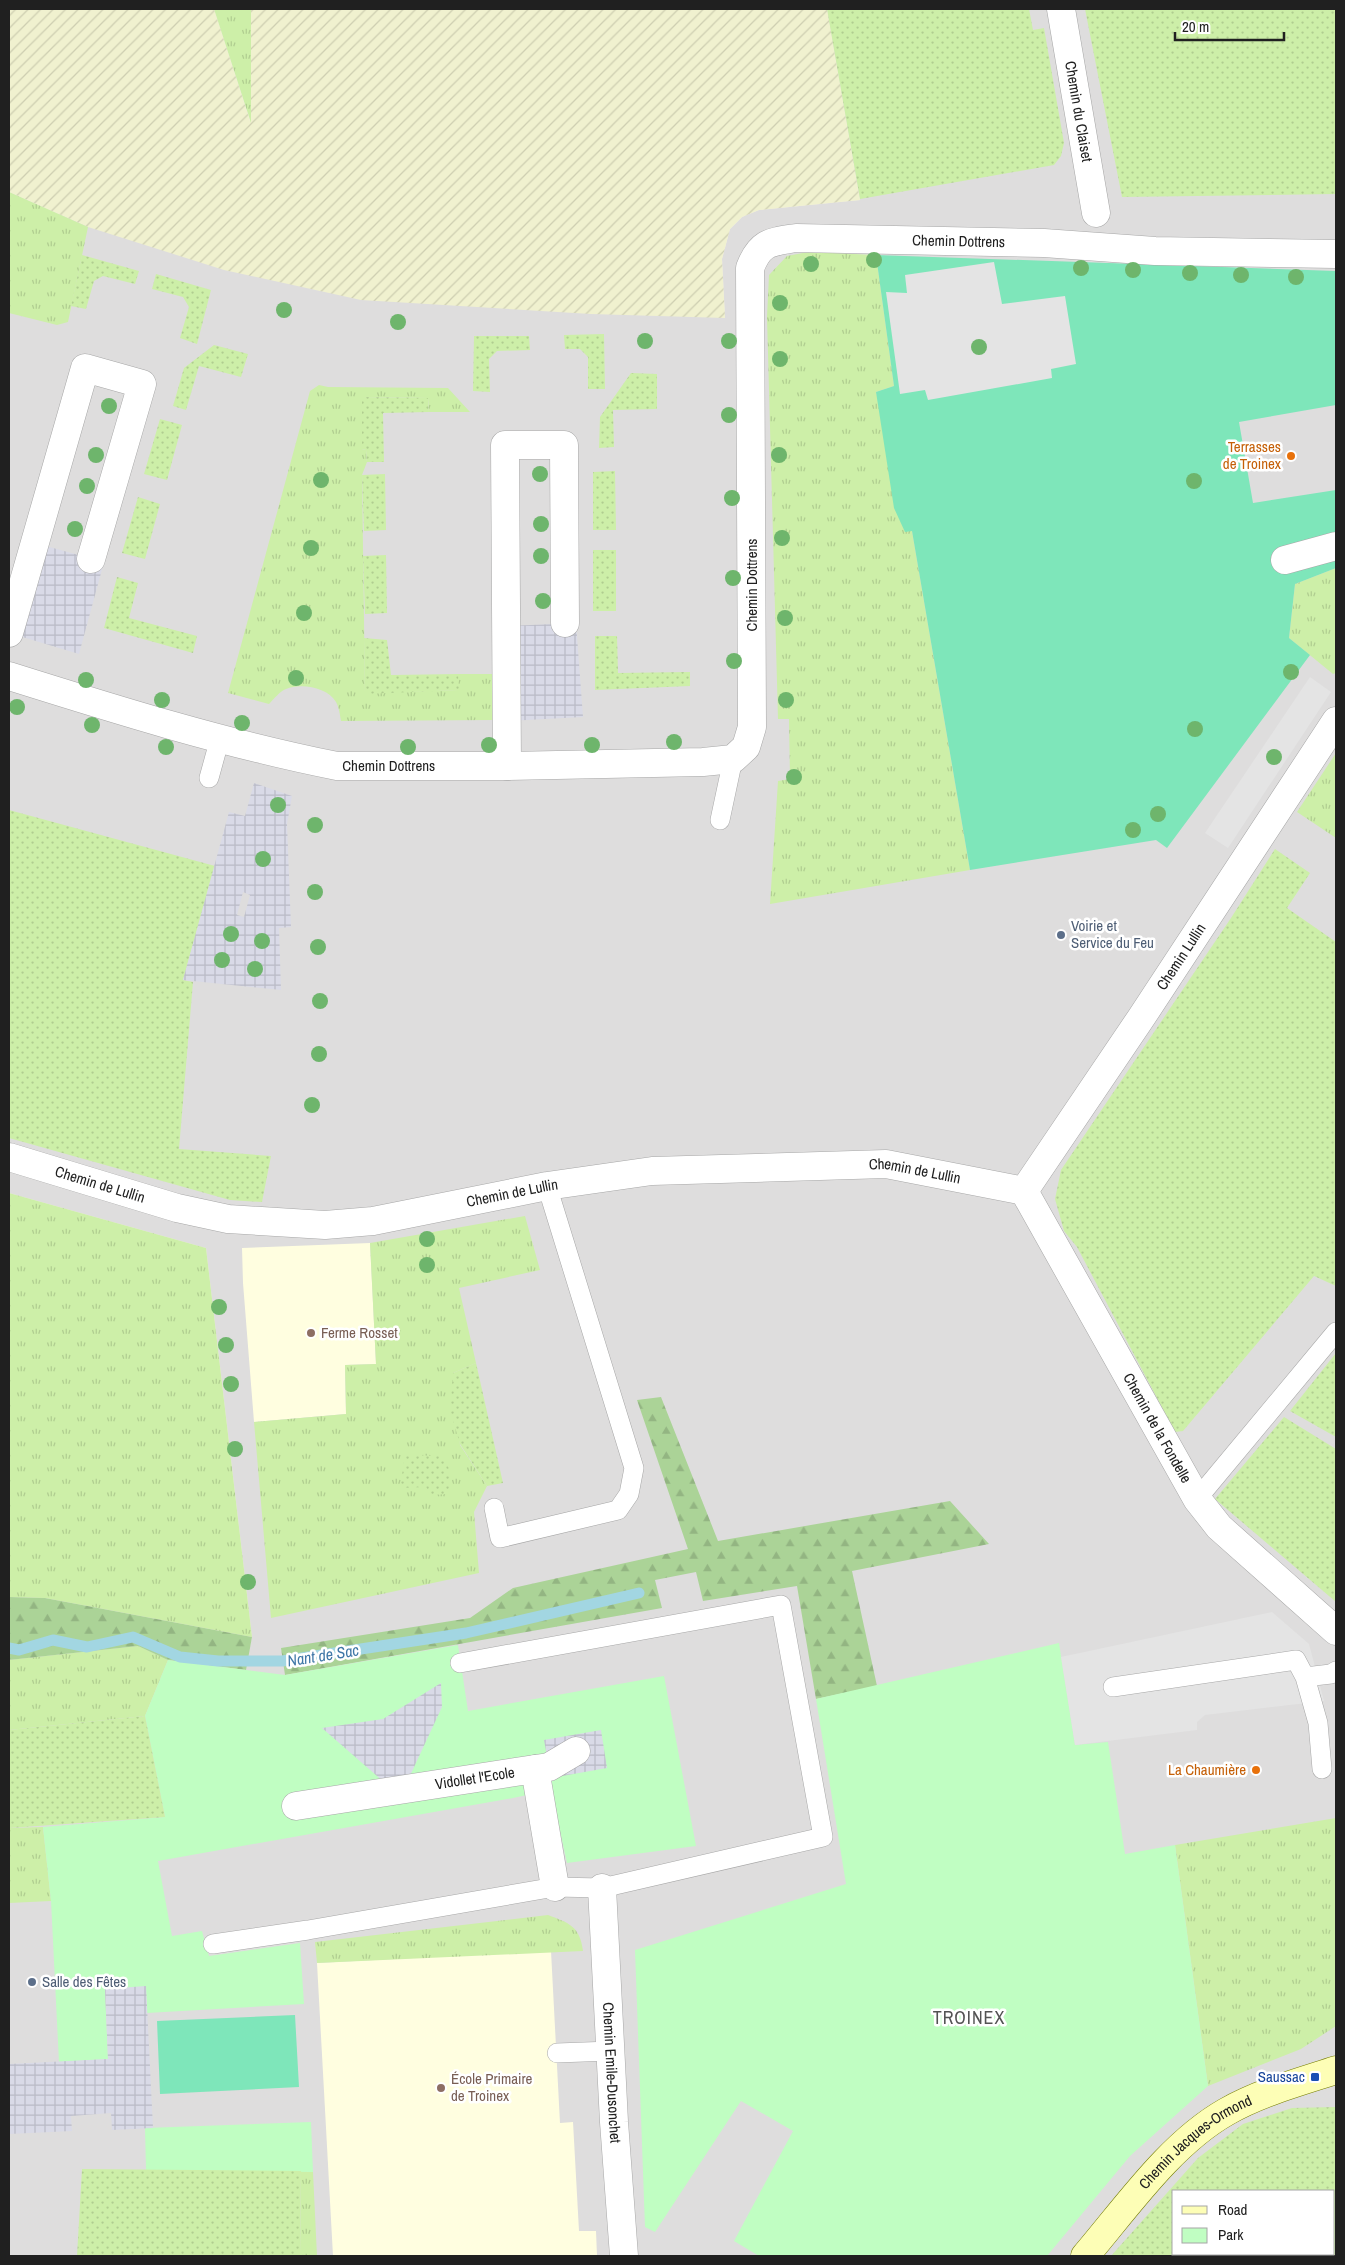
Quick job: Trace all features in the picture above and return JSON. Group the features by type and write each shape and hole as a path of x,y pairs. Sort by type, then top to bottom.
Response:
{"street":[{"name":"Chemin du Claiset","path":"1061,9 1096,213"},
{"name":"Chemin Dottrens","path":"9,676 220,738 338,766 507,766 703,762 734,759 746,747 752,727 750,268 756,254 769,242 796,238 815,238 1044,243 1155,251 1336,254"},
{"path":"9,633 85,368 142,384 91,559"},
{"path":"507,766 505,445 564,444 565,623"},
{"path":"1285,560 1336,546"},
{"name":"Chemin Lullin","path":"1024,1191 1146,1010 1336,721"},
{"name":"Chemin de Lullin","path":"9,1157 177,1208 228,1219 268,1223 325,1225 373,1221 547,1186 652,1170 886,1164 1024,1191"},
{"name":"Chemin de la Fondelle","path":"1024,1191 1197,1499 1219,1527 1336,1631"},
{"path":"536,1769 549,1767 576,1751"},
{"name":"Vidollet l'Ecole","path":"296,1806 536,1769 555,1887"},
{"name":"Chemin Emile-Dusonchet","path":"602,1888 624,2256"},
{"name":"Chemin Jacques-Ormond","path":"1085,2256 1155,2174 1191,2138 1210,2123 1249,2101 1336,2070"}],"lane":[{"path":"209,778 220,738"},
{"path":"720,820 734,759"},
{"path":"494,1508 500,1538 618,1510 629,1494 634,1468 547,1186"},
{"path":"1197,1499 1336,1332"},
{"path":"212,1944 308,1930 555,1887 602,1888 823,1837 781,1605 460,1663"},
{"path":"1113,1687 1296,1660 1305,1677 1318,1724 1322,1769"},
{"path":"1305,1677 1331,1674 1336,1671"},
{"path":"557,2053 611,2051"}],"shaded area":[{"path":"9,9 214,9 250,121 251,9 827,9 860,200 759,210 742,217 730,229 722,259 725,318 591,314 361,300 224,270 88,227 9,192"},
{"path":"827,9 1336,9 1336,2256 9,2256 9,1660 138,1646 245,1670 252,1637 206,1248 9,1193 9,192 57,214 725,318 722,259 730,229 742,217 759,210 860,200"},
{"path":"994,262 1002,304 1065,296 1076,364 1051,369 1052,378 928,400 925,390 900,394 886,292 907,293 905,275"},
{"path":"35,543 104,562 79,654 9,633"},
{"path":"576,623 583,717 507,721 506,626"},
{"path":"1310,677 1331,692 1228,848 1205,833"},
{"path":"254,783 292,796 287,824 291,927 279,928 281,990 183,980 229,812 245,816","holes":["243,892 250,895 244,917 237,915"]},
{"name":"Ferme Rosset","path":"370,1243 376,1364 345,1365 346,1414 254,1422 242,1248"},
{"path":"1272,1612 1309,1644 1324,1701 1205,1715 1197,1722 1197,1730 1075,1745 1061,1657"},
{"path":"441,1683 442,1707 408,1780 385,1783 322,1728 383,1719"},
{"path":"601,1730 607,1768 551,1778 544,1740"},
{"name":"École Primaire de Troinex","path":"551,1951 560,2123 573,2122 579,2231 596,2231 597,2256 333,2256 317,1963"},
{"path":"146,1986 153,2128 112,2130 111,2113 71,2116 72,2131 9,2134 9,2064 108,2059 105,1989"}],"green space":[{"path":"214,9 251,9 251,123"},
{"path":"827,9 1029,9 1033,30 1044,28 1064,143 1061,156 1054,165 860,199"},
{"path":"1085,9 1336,9 1336,194 1122,197"},
{"path":"9,192 88,227 68,322 57,325 9,313"},
{"path":"808,252 876,255 894,386 876,392 912,531 970,870 770,904 778,781 790,779 789,719 778,719 767,317 769,275 787,256"},
{"path":"82,255 139,271 135,284 103,276 94,281 86,309 71,306"},
{"path":"876,255 1336,271 1336,405 1239,422 1253,503 1336,490 1336,568 1295,584 1289,638 1310,655 1167,848 1156,840 970,870 912,531 905,532 894,508 876,392 894,386"},
{"path":"156,274 211,290 197,344 180,338 189,307 183,297 152,289"},
{"path":"604,334 605,389 588,389 588,357 580,349 565,349 564,335"},
{"path":"474,336 529,336 530,350 497,351 489,359 490,392 473,391"},
{"path":"214,345 248,354 241,377 199,366 186,410 173,406 184,368"},
{"path":"631,373 657,374 657,409 613,410 614,447 599,448 600,417"},
{"path":"319,385 328,387 448,388 470,412 429,412 428,398 362,397 362,449 366,450 367,462 362,475 365,693 458,690 458,674 495,674 495,720 341,721 338,706 332,697 313,688 299,686 286,689 279,693 269,704 228,693 310,391"},
{"path":"362,397 428,398 429,412 383,413 384,462 367,462 366,450 362,449"},
{"path":"160,419 182,425 167,480 144,474"},
{"path":"615,471 616,530 593,530 593,472"},
{"path":"385,474 386,530 364,531 362,475"},
{"path":"138,497 160,504 145,559 122,553"},
{"path":"593,550 616,550 616,611 593,611"},
{"path":"386,555 387,613 365,614 363,556"},
{"path":"1336,568 1336,673 1333,674 1289,638 1295,584"},
{"path":"117,577 138,583 129,618 197,636 193,653 104,628"},
{"path":"595,636 617,636 618,673 690,672 690,686 595,690"},
{"path":"364,638 387,640 391,675 458,674 459,690 365,694"},
{"path":"1336,753 1336,838 1297,812"},
{"path":"9,810 215,866 183,980 193,982 179,1149 271,1156 262,1202 230,1200 9,1138"},
{"path":"1275,849 1310,873 1287,908 1336,942 1336,1286 1314,1276 1183,1431 1175,1432 1077,1247 1064,1231 1055,1199 1061,1170 1231,918"},
{"path":"9,1193 206,1248 252,1637 45,1598 9,1597"},
{"path":"525,1216 540,1270 459,1288 476,1363 453,1373 460,1445 487,1486 474,1512 479,1573 271,1618 254,1422 346,1414 345,1365 376,1364 370,1243"},
{"path":"1336,1353 1336,1437 1290,1411"},
{"path":"476,1363 503,1483 487,1486 460,1444 450,1410 453,1373"},
{"path":"661,1397 718,1541 950,1501 989,1544 852,1571 877,1686 816,1699 797,1586 703,1601 696,1572 655,1580 662,1608 285,1675 281,1648 470,1618 513,1588 688,1549 637,1400"},
{"path":"1284,1417 1336,1449 1336,1602 1215,1499"},
{"path":"405,1455 442,1456 451,1472 448,1494 431,1495 426,1487 400,1488"},
{"path":"9,1597 45,1598 252,1637 246,1670 168,1660 138,1646 9,1660"},
{"path":"1059,1643 1075,1745 1108,1742 1125,1854 1175,1845 1208,2086 1130,2156 1047,2256 759,2256 734,2241 793,2131 741,2101 655,2232 645,2227 635,1950 846,1884 816,1699"},
{"path":"458,1645 468,1711 664,1676 696,1846 567,1863 551,1790 158,1861 172,1936 202,1931 209,1956 300,1943 304,2004 147,2013 146,1991 105,1989 108,2059 59,2062 51,1901 43,1827 165,1817 145,1716 168,1660 285,1675"},
{"path":"138,1646 168,1660 145,1716 9,1730 9,1660"},
{"path":"145,1716 165,1817 9,1828 9,1730"},
{"path":"1336,1818 1336,2026 1301,2049 1208,2086 1175,1845"},
{"path":"43,1827 51,1901 9,1903 9,1828"},
{"path":"548,1915 568,1923 576,1931 583,1951 317,1963 315,1942"},
{"path":"295,2015 299,2087 160,2094 157,2021"},
{"path":"1336,2107 1336,2256 1111,2256 1198,2158 1243,2124 1292,2108"},
{"path":"311,2122 313,2172 146,2170 145,2128"},
{"path":"82,2169 301,2171 300,2256 77,2256"},
{"path":"301,2171 313,2172 317,2256 300,2256"}],"waterway":[{"name":"Nant de Sac","path":"9,1648 19,1650 53,1640 87,1647 133,1637 180,1657 218,1661 282,1661 466,1633 639,1593"}],"place":[{"name":"Terrasses de Troinex","path":"1291,456"},
{"name":"Voirie et Service du Feu","path":"1061,935"},
{"name":"Ferme Rosset","path":"311,1333"},
{"name":"La Chaumière","path":"1256,1770"},
{"name":"Salle des Fêtes","path":"32,1982"},
{"name":"Saussac","path":"1315,2077"},
{"name":"École Primaire de Troinex","path":"441,2088"}],"district":[{"name":"TROINEX","path":"969,2018"}]}
